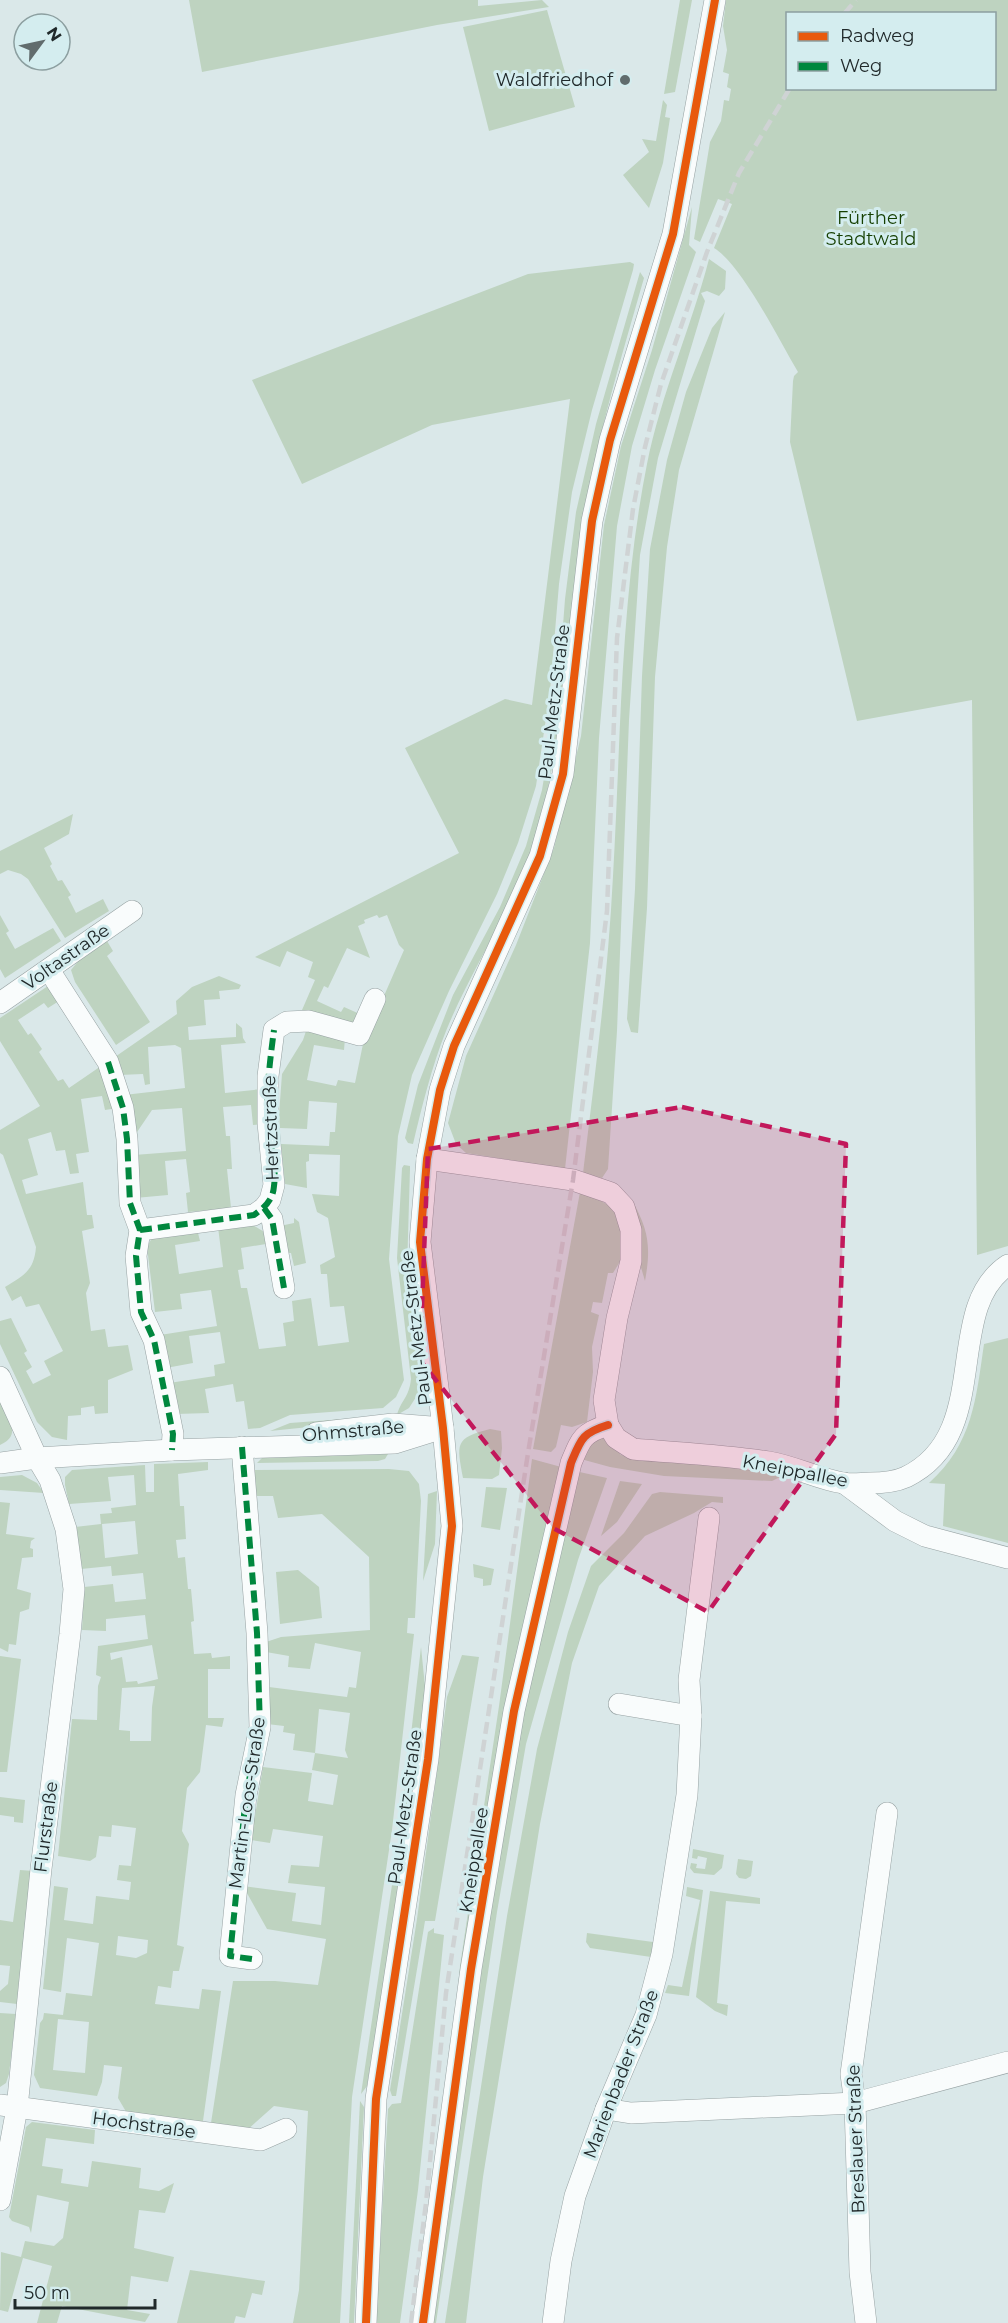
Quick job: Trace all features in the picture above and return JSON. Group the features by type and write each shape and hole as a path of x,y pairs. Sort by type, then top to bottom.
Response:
{"street":[{"name":"Paul-Metz-Straße","path":"366,2323 376,2099 428,1759 452,1526 443,1428 420,1242 427,1159 440,1090 454,1046 540,856 563,774 592,521 610,440 673,234 715,0"},
{"name":"Voltastraße","path":"0,1003 132,911"},
{"path":"49,970 108,1062 123,1108 130,1203 140,1230 136,1256 141,1312 154,1340 173,1434 172,1450"},
{"name":"Hertzstraße","path":"264,1208 270,1200 274,1185 268,1123 268,1076 274,1030 287,1022 309,1021 359,1035 375,999"},
{"path":"427,1159 573,1180 611,1193 624,1207 631,1230 631,1261 608,1368 604,1400 608,1425"},
{"path":"140,1230 200,1223 210,1219 244,1217 254,1215 264,1208 272,1219 284,1288"},
{"name":"Kneippallee","path":"423,2323 471,1969 514,1711 571,1463 581,1437 592,1430 608,1425 616,1438 633,1449 771,1462 844,1484 884,1483 903,1479 935,1456 948,1440 959,1404 979,1301 1002,1269"},
{"name":"Flurstraße","path":"0,1377 37,1458 50,1480 66,1528 74,1588 41,1869 8,2107 0,2200"},
{"name":"Ohmstraße","path":"0,1463 37,1458 172,1450 395,1443 443,1428"},
{"name":"Martin-Loos-Straße","path":"242,1447 257,1633 260,1727 246,1795 230,1956 252,1959"},
{"path":"844,1484 895,1521 925,1536 1008,1558"},
{"name":"Marienbader Straße","path":"553,2323 561,2261 575,2196 606,2109 646,2015 662,1954 687,1795 691,1716 689,1680 709,1518"},
{"path":"619,1704 691,1716"},
{"name":"Breslauer Straße","path":"866,2323 860,2272 855,2103 851,2074 886,1813"},
{"path":"606,2109 631,2113 855,2103 1008,2062"},
{"name":"Hochstraße","path":"8,2107 261,2140 286,2130"}],"highlighted area":[{"path":"682,1107 846,1144 836,1434 708,1612 553,1528 420,1360 428,1149"}],"green space":[{"path":"189,0 478,0 478,6 542,0 549,7 437,25 202,72"},
{"path":"680,0 692,0 675,92 664,94"},
{"name":"Fürther Stadtwald","path":"726,0 1008,0 1008,1246 977,1255 972,700 857,721 790,442 793,381 798,372 748,287 725,257 714,248 732,204 718,199 700,242 694,239 710,142 721,121 724,100 729,101 731,89 727,87 729,74 723,72 727,50 723,26"},
{"path":"547,10 575,107 489,131 463,27"},
{"path":"663,100 667,105 665,117 670,118 663,163 649,208 623,175 649,152 642,139 656,141"},
{"path":"692,207 689,245 696,252 655,370 632,446 617,526 599,738 590,943 565,1169 466,1153 456,1144 448,1123 466,1056 516,945 554,848 581,736 604,525 621,446 652,350"},
{"path":"709,259 726,271 725,289 719,296 707,291 701,293 705,301 658,458 640,555 629,720 617,1031 608,1169 602,1178 583,1173 608,951 626,618 631,566 653,438"},
{"path":"630,262 634,264 633,270 592,410 572,492 559,584 550,691 536,786 518,843 497,894 449,991 412,1075 398,1136 389,1259 404,1380 396,1397 383,1408 290,1415 260,1428 248,1429 244,1401 236,1402 233,1384 205,1389 209,1413 176,1414 169,1383 215,1376 214,1365 225,1363 220,1332 189,1336 193,1363 166,1368 160,1335 217,1326 211,1290 180,1294 182,1309 155,1312 147,1247 153,1236 197,1229 200,1241 175,1245 179,1274 223,1267 218,1227 251,1224 271,1236 272,1243 241,1248 244,1269 238,1270 241,1288 247,1288 259,1349 286,1346 283,1323 294,1321 292,1301 311,1298 318,1346 349,1342 344,1306 330,1307 327,1274 321,1274 320,1265 335,1257 328,1218 317,1212 312,1194 339,1196 340,1155 309,1154 309,1161 306,1162 307,1188 285,1184 281,1144 329,1146 330,1132 335,1132 337,1103 309,1101 307,1129 280,1128 282,1074 303,1040 307,1028 345,1038 344,1050 314,1045 307,1080 336,1086 338,1080 355,1083 363,1044 404,950 399,945 387,915 379,918 377,915 364,920 365,923 358,926 370,958 347,948 328,988 324,986 317,1001 341,1012 344,1007 362,1015 359,1023 347,1025 302,1010 315,980 308,977 313,962 287,951 280,967 255,957 459,853 405,748 505,699 532,705 570,399 432,425 302,484 252,380 528,274"},
{"path":"640,272 644,278 608,404 593,468 577,572 559,727 534,842 526,866 504,914 456,1007 432,1072 413,1144 408,1143 405,1138 418,1085 453,995 500,907 526,846 542,790 558,691 565,599 576,512 596,424"},
{"path":"725,312 679,470 667,547 655,677 647,908 638,1033 631,1032 627,1019 650,549 667,460 686,392 712,328"},
{"path":"73,814 69,834 44,848 52,864 50,866 58,881 62,880 71,895 68,897 76,913 103,899 109,911 65,938 28,879 8,870 0,874 0,851"},
{"path":"0,915 15,949 53,928 61,941 5,978 0,969"},
{"path":"107,941 113,951 107,956 150,1022 116,1045 75,982 71,970 80,959"},
{"path":"219,976 241,985 239,989 219,991 220,999 204,1000 206,1025 188,1027 189,1040 236,1037 236,1023 242,1028 246,1043 221,1045 225,1093 262,1089 262,1124 253,1125 251,1105 223,1107 226,1136 230,1136 232,1169 227,1169 231,1208 188,1212 186,1193 190,1192 186,1159 165,1161 168,1195 135,1198 134,1155 186,1151 182,1108 152,1110 133,1138 124,1095 185,1088 181,1048 175,1045 148,1047 150,1084 145,1085 143,1074 119,1075 112,1059 177,1014 176,1001 192,987"},
{"path":"48,986 59,1001 48,1008 44,1003 18,1020 28,1035 31,1033 42,1049 39,1052 58,1081 63,1079 69,1088 104,1064 118,1108 105,1110 102,1096 81,1099 89,1152 76,1154 79,1173 70,1174 65,1150 56,1151 51,1132 28,1139 38,1175 22,1180 26,1194 83,1182 87,1215 92,1215 94,1228 82,1231 90,1283 86,1293 91,1331 105,1329 108,1347 128,1345 133,1370 108,1380 108,1413 95,1414 94,1406 81,1408 81,1415 68,1416 67,1440 52,1437 37,1422 0,1344 0,1321 11,1318 27,1351 24,1353 32,1367 26,1371 33,1384 51,1375 44,1361 63,1351 39,1304 26,1307 21,1296 12,1301 5,1287 27,1272 33,1262 36,1247 3,1155 0,1153 0,1130 40,1106 0,1041 0,1018"},
{"path":"404,1165 410,1166 407,1270 419,1373 418,1394 409,1408 397,1415 409,1391 411,1379 397,1258"},
{"path":"580,1192 610,1206 621,1220 621,1260 613,1273 608,1273 602,1303 593,1302 591,1312 599,1315 592,1347 593,1372 587,1422 572,1427 561,1425 556,1447 551,1452 533,1449"},
{"path":"633,1202 647,1240 648,1259 645,1281 640,1264 642,1247"},
{"path":"294,1218 299,1222 306,1263 294,1266 291,1253 284,1253 280,1226 294,1223"},
{"path":"1008,1338 1008,1543 943,1526 945,1484 929,1483 944,1468 964,1436 975,1401 984,1344"},
{"path":"0,1402 10,1420 12,1431 7,1441 0,1445"},
{"path":"384,1416 387,1419 270,1431 290,1423"},
{"path":"490,1429 501,1431 499,1475 492,1479 463,1478 459,1450 461,1444 464,1439"},
{"path":"606,1436 621,1455 660,1461 763,1469 782,1476 772,1481 664,1476 610,1467 577,1458 587,1440"},
{"path":"388,1454 385,1459 378,1461 257,1463 262,1458"},
{"path":"532,1459 565,1468 443,2148 460,1966 499,1706"},
{"path":"208,1462 208,1470 178,1474 180,1506 184,1506 186,1539 176,1540 178,1558 185,1557 188,1589 191,1589 194,1654 211,1653 212,1658 230,1656 230,1669 208,1669 208,1718 224,1718 222,1727 206,1725 200,1772 187,1788 182,1831 189,1844 177,1945 184,1947 179,1971 173,1971 171,1988 158,1986 155,2004 199,2009 202,1989 221,1991 203,2121 197,2125 128,2115 118,2098 122,2067 104,2065 97,2096 40,2088 34,2075 40,2023 44,2013 63,2015 66,1993 92,1996 99,1943 67,1938 61,1992 43,1989 54,1886 68,1888 64,1920 93,1924 96,1896 129,1900 131,1882 117,1880 119,1865 131,1866 136,1828 112,1825 111,1837 99,1836 96,1857 90,1861 58,1856 72,1719 97,1720 98,1686 101,1677 96,1675 98,1646 148,1639 145,1615 106,1619 106,1631 82,1630 84,1587 113,1584 115,1602 146,1599 143,1573 112,1576 111,1566 81,1569 75,1527 101,1524 100,1514 112,1513 111,1508 136,1505 134,1475 108,1477 111,1501 69,1504 65,1477 72,1470 145,1465 146,1492 154,1492 154,1464","holes":["135,1521 138,1554 105,1558 102,1524","152,1645 158,1679 138,1684 137,1681 126,1682 122,1657 111,1660 110,1653","155,1686 151,1741 130,1741 130,1731 119,1730 122,1688","118,1936 148,1940 147,1953 136,1958 116,1955","58,2019 89,2022 85,2073 53,2070"]},
{"path":"389,1469 409,1471 419,1484 421,1501 415,1618 408,1618 407,1633 414,1634 392,1830 352,2097 340,2323 293,2323 299,2290 308,2111 274,2106 246,2131 214,2127 211,2123 233,1981 275,1981 318,1985 326,1939 267,1929 243,1886 296,1893 292,1921 321,1925 325,1887 288,1883 291,1865 319,1867 323,1836 273,1829 270,1843 251,1840 263,1767 312,1773 308,1801 333,1805 338,1775 312,1770 315,1753 293,1750 295,1734 283,1732 284,1726 267,1724 269,1687 347,1697 349,1687 356,1688 361,1652 315,1643 310,1669 288,1667 289,1656 266,1652 266,1642 281,1637 370,1630 369,1557 322,1514 278,1518 273,1496 254,1496 251,1475 254,1470","holes":["319,1709 350,1713 345,1750 348,1758 315,1753"]},
{"path":"575,1471 607,1478 578,1560 526,1744 497,1912 436,2323 426,2323 518,1712"},
{"path":"22,1475 37,1483 44,1493 0,1490 0,1477"},
{"path":"620,1481 642,1484 617,1522 601,1536"},
{"path":"486,1487 507,1488 500,1530 481,1527"},
{"path":"437,1491 435,1544 423,1581 428,1494"},
{"path":"660,1492 723,1497 723,1503 712,1502 645,1536 599,1586 572,1663 540,1824 483,2177 466,2323 445,2323 507,1916 537,1749 568,1632 591,1566 624,1533 652,1494"},
{"path":"0,1502 10,1503 6,1534 35,1538 31,1541 30,1548 33,1549 33,1557 22,1558 17,1589 31,1593 29,1609 20,1612 16,1645 9,1644 8,1652 0,1648"},
{"path":"473,1564 494,1569 491,1585 483,1586 483,1579 474,1577"},
{"path":"298,1570 319,1587 322,1618 280,1624 276,1572"},
{"path":"421,1647 426,1696 408,1833 367,2086 361,2094 400,1831"},
{"path":"462,1655 479,1657 435,1921 425,1921 396,2096 392,2096 390,2090 417,1919 447,1697"},
{"path":"0,1656 21,1659 7,1772 0,1772"},
{"path":"0,1797 25,1800 23,1823 14,1822 14,1817 0,1815"},
{"path":"693,1849 724,1855 722,1868 714,1875 694,1873 690,1868 691,1863 697,1864 696,1868 705,1869 707,1858 698,1856 697,1859 692,1858"},
{"path":"738,1859 753,1861 751,1876 746,1879 739,1878 736,1874"},
{"path":"20,1870 33,1871 17,2004 0,2002 0,1991 8,1984 10,1966 0,1965 0,1920 13,1922"},
{"path":"687,1887 703,1890 689,1996 665,1993 668,1985 682,1987 700,1900 686,1896"},
{"path":"710,1891 760,1898 760,1904 726,1901 717,2003 728,2005 727,2016 715,2011 696,1997"},
{"path":"434,1928 434,1933 444,1935 418,2190 400,2323 376,2323 388,2109 392,2104 401,2103 428,1932"},
{"path":"587,1933 653,1942 651,1957 590,1948 586,1942"},
{"path":"0,2013 16,2014 9,2074 6,2083 0,2087"},
{"path":"360,2101 364,2107 354,2323 349,2323"},
{"path":"32,2122 95,2130 94,2144 46,2138 42,2166 63,2169 61,2183 88,2187 92,2161 141,2168 139,2188 159,2191 174,2183 165,2213 139,2210 134,2248 174,2257 168,2282 131,2276 127,2310 150,2314 145,2322 62,2306 57,2323 37,2323 52,2266 23,2258 8,2312 0,2310 1,2252 21,2257 25,2241 54,2246 63,2238 69,2202 37,2195 31,2233 29,2227 12,2221 9,2217 26,2127"},
{"path":"190,2270 265,2281 262,2295 252,2293 245,2318 236,2316 234,2323 177,2323"}],"railway":[{"path":"846,12 856,0"},
{"path":"411,2323 426,2203 446,1993 528,1453 573,1180 607,911 617,638 633,509 645,447 661,384 707,252 739,173 789,90"}],"marked path":[{"path":"140,1230 254,1215 270,1199 275,1178 268,1099 274,1030"},
{"path":"108,1062 123,1108 130,1203 140,1230 136,1256 141,1312 154,1340 173,1434 172,1450"},
{"path":"264,1208 272,1219 284,1288"},
{"path":"242,1447 257,1633 260,1727 246,1795 230,1956 252,1959"}],"cycle path":[{"path":"366,2323 376,2099 428,1759 452,1526 443,1428 420,1242 427,1159 440,1090 454,1046 540,856 563,774 592,521 610,440 673,234 715,0"},
{"path":"423,2323 471,1969 514,1711 571,1463 584,1438 593,1431 608,1425"}],"place":[{"name":"Waldfriedhof","path":"625,80"}]}
